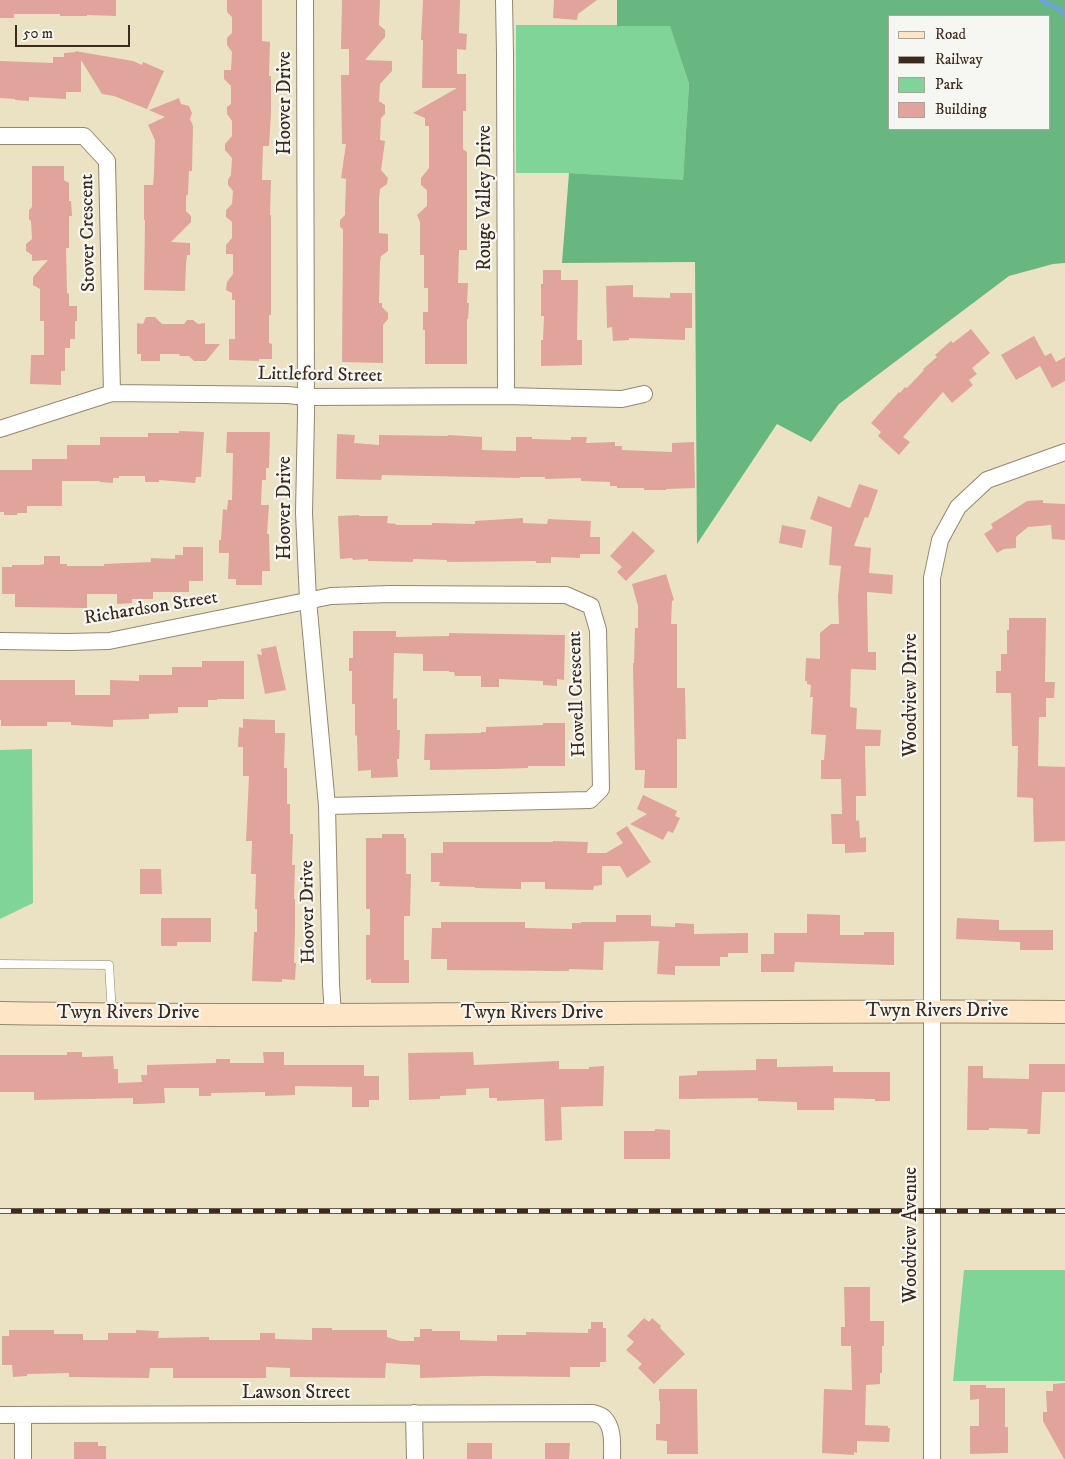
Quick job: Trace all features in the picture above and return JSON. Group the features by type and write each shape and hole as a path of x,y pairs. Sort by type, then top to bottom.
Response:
{"street":[{"name":"Hoover Drive","path":"305,0 306,397 304,513 308,600 327,806 330,984 333,1015"},
{"name":"Rouge Valley Drive","path":"504,0 506,396"},
{"name":"Stover Crescent","path":"0,136 84,136 107,161 112,393"},
{"name":"Littleford Street","path":"0,429 112,393 288,395 306,397 506,396 622,399 644,394"},
{"name":"Woodview Drive","path":"931,1011 932,578 940,540 958,507 987,480 1065,452"},
{"name":"Howell Crescent","path":"308,600 331,596 390,594 566,595 591,606 598,630 601,789 590,800 327,806"},
{"name":"Richardson Street","path":"0,641 109,641 308,600"},
{"name":"Twyn Rivers Drive","path":"0,1013 333,1015 931,1011 1065,1012"},
{"name":"Woodview Avenue","path":"931,1011 932,1459"},
{"name":"Lawson Street","path":"0,1415 593,1412 603,1416 609,1425 612,1439 612,1459"},
{"path":"414,1414 415,1459"},
{"path":"23,1415 23,1459"}],"lane":[{"path":"0,964 109,965 112,1015"}],"green space":[{"path":"617,0 1065,0 1065,263 1053,264 1009,276 839,404 811,442 777,424 697,544 695,262 562,263 569,173 683,180 689,84 670,26 617,26"},
{"path":"516,25 670,25 689,84 683,181 569,173 516,173"},
{"path":"32,749 33,903 0,919 0,750"},
{"path":"964,1270 1065,1270 1065,1381 953,1381"}],"building":[{"path":"0,0 116,0 116,16 14,14 14,18 0,18"},
{"path":"227,0 262,0 262,41 270,42 271,113 269,146 263,146 262,180 271,180 271,315 269,315 269,343 272,344 272,359 259,359 259,361 229,360 229,339 235,339 235,300 232,300 232,293 226,290 227,282 233,274 233,254 226,254 226,245 232,238 232,222 226,217 226,210 232,204 233,191 228,185 231,175 232,158 225,150 225,144 232,136 232,121 227,114 227,107 231,104 231,86 224,79 224,70 231,70 232,52 227,45 227,38 232,33 232,17 227,12"},
{"path":"342,0 380,0 379,25 385,30 385,37 365,60 392,61 392,71 380,84 379,101 385,105 385,114 381,118 380,140 385,141 381,170 388,178 387,184 380,189 379,200 379,233 388,234 388,251 381,256 380,262 379,303 382,303 382,307 388,313 388,319 383,325 383,363 342,362 343,229 340,227 340,220 345,215 346,179 341,178 346,144 342,144 341,75 349,75 349,49 341,49"},
{"path":"423,0 460,0 459,33 467,34 466,50 457,49 457,74 466,74 466,111 463,111 463,149 467,152 467,250 459,250 458,283 468,283 467,364 425,364 423,312 428,312 428,288 424,288 424,255 420,255 420,222 417,215 427,206 427,190 421,185 421,178 429,168 429,126 425,126 425,118 413,113 457,88 422,88 423,40 421,40"},
{"path":"554,0 597,0 578,14 577,20 553,18"},
{"path":"75,51 133,61 142,65 143,62 164,71 147,109 114,96 102,94 81,60 81,92 66,92 66,99 29,97 29,101 0,98 0,61 53,63 53,57 64,57 64,53"},
{"path":"179,98 181,104 189,106 192,113 190,119 193,126 192,171 189,171 188,194 186,196 186,211 191,216 191,222 171,242 190,243 190,255 187,255 186,264 185,291 144,290 144,185 153,185 155,140 148,125 165,117 149,110"},
{"path":"32,166 64,166 64,180 69,183 69,201 71,201 72,216 69,216 69,248 66,248 67,293 69,294 69,306 77,306 77,321 75,321 75,339 70,339 70,348 65,348 65,371 61,371 61,385 30,384 31,355 44,355 44,321 40,321 40,289 33,285 33,277 48,260 32,261 32,255 26,251 26,244 32,239 29,210 32,207"},
{"path":"543,270 561,270 561,280 578,280 577,340 582,340 582,365 541,366 541,340 543,340 544,316 541,316"},
{"path":"633,285 633,297 670,298 670,293 692,293 692,328 685,328 685,340 629,338 629,340 613,341 612,327 607,328 606,286"},
{"path":"146,317 155,317 162,324 184,324 187,320 193,320 198,324 205,323 205,344 220,344 206,361 194,361 189,356 180,356 179,354 160,354 160,361 141,361 141,354 137,354 137,323 143,324"},
{"path":"971,329 990,353 972,368 977,374 969,380 973,385 952,403 943,392 903,437 910,442 899,455 878,436 881,432 871,423 899,392 905,387 907,388 923,369 937,357 935,355 951,341 953,343"},
{"path":"1034,336 1045,356 1051,353 1056,362 1065,357 1065,381 1052,388 1040,366 1016,380 1001,355"},
{"path":"179,431 204,432 201,477 196,477 195,483 159,480 159,482 145,482 145,476 119,476 119,478 113,478 113,483 62,481 62,506 27,506 27,513 17,513 17,515 4,515 4,512 0,512 0,470 32,470 32,459 67,459 67,445 100,445 100,437 148,437 148,433 179,433"},
{"path":"227,432 270,432 269,468 266,468 266,480 262,480 261,505 269,505 267,534 269,534 270,571 262,571 262,585 236,585 236,579 228,579 229,553 219,553 223,509 227,510 228,500 232,500 233,453 226,453"},
{"path":"337,434 355,435 354,443 379,445 379,435 482,437 482,450 516,451 516,437 571,440 571,437 587,437 586,443 615,442 615,446 622,446 622,450 672,452 672,443 694,442 695,488 644,490 644,488 617,488 617,486 610,486 610,482 581,481 581,478 545,479 545,477 382,475 381,480 336,479"},
{"path":"859,484 878,490 868,518 865,517 854,546 871,548 869,573 893,575 892,594 867,592 868,652 876,652 876,670 851,669 850,707 857,708 856,729 881,730 880,746 865,746 866,796 856,796 856,821 859,820 860,838 866,837 866,852 845,853 845,844 832,844 831,814 842,814 841,779 821,779 821,760 824,760 826,735 811,734 813,697 810,697 811,685 805,681 806,658 820,659 820,633 831,624 839,624 838,596 841,566 829,565 832,527 810,519 818,496 850,508"},
{"path":"1043,500 1043,503 1065,504 1065,540 1052,539 1051,525 1028,527 1016,537 1016,548 1004,549 997,553 984,534 993,528 991,524 1027,501"},
{"path":"338,516 388,516 387,523 396,525 432,525 432,523 475,524 475,521 523,518 523,523 547,524 548,519 591,521 590,537 600,537 600,554 580,554 580,558 551,557 551,563 536,563 536,561 447,562 447,560 413,559 413,562 340,559"},
{"path":"782,525 806,530 802,548 779,543"},
{"path":"633,531 655,551 626,581 617,572 622,567 610,556"},
{"path":"183,547 203,547 203,581 189,581 189,592 153,592 153,599 132,599 132,603 117,604 117,594 87,594 87,608 15,607 15,594 2,594 2,567 44,564 44,556 60,556 60,564 67,564 67,566 104,566 104,564 151,562 151,558 175,559 175,555 183,555"},
{"path":"666,574 674,600 672,601 671,624 677,624 677,688 685,688 686,739 677,739 677,788 644,788 645,770 635,770 633,663 635,628 638,628 638,606 632,584"},
{"path":"1009,618 1046,618 1045,682 1055,682 1054,698 1046,698 1046,717 1039,717 1038,766 1065,767 1065,841 1034,842 1033,798 1017,797 1018,746 1012,746 1011,693 996,693 996,671 1001,671 1001,654 1007,654"},
{"path":"353,631 396,631 396,637 449,636 449,633 565,635 564,680 557,679 557,686 543,685 543,681 499,679 499,687 481,687 481,676 455,676 454,672 449,671 423,671 423,654 394,653 393,699 397,698 397,730 400,730 399,759 397,759 398,777 371,778 371,770 358,771 355,704 352,704 352,671 349,671 349,658 353,658"},
{"path":"276,646 286,690 265,694 257,654 262,655 261,649"},
{"path":"202,661 244,661 244,699 208,700 208,707 178,707 178,713 149,714 149,719 113,720 113,727 71,725 71,722 47,722 47,726 1,726 0,680 75,680 75,695 110,695 110,680 139,681 139,675 172,675 172,667 202,667"},
{"path":"243,719 275,720 275,733 285,733 284,768 287,768 287,804 290,804 290,834 293,834 292,865 295,865 295,980 282,979 282,982 252,981 254,932 257,932 257,909 255,909 256,874 251,874 252,841 246,841 249,776 243,776 243,747 238,747 239,727 243,728"},
{"path":"543,723 565,723 565,766 430,770 430,760 424,760 425,734 481,733 486,732 486,727 543,725"},
{"path":"643,795 677,811 675,816 680,818 673,833 668,831 663,840 630,824 647,814 637,809"},
{"path":"627,826 651,862 627,878 620,866 602,866 602,885 594,886 593,890 545,889 545,882 521,882 521,889 439,886 440,882 431,882 431,853 443,853 443,842 588,842 587,853 606,853 623,843 616,833"},
{"path":"382,834 404,834 404,838 406,838 406,874 411,874 410,916 404,916 404,960 409,960 409,983 371,983 371,979 366,980 366,935 370,935 370,909 366,909 366,838 382,838"},
{"path":"140,869 161,869 162,894 140,894"},
{"path":"807,914 840,915 840,935 864,935 864,932 894,932 894,965 795,962 794,972 761,972 761,954 774,954 774,933 807,933"},
{"path":"616,915 651,915 651,926 675,927 675,923 694,924 694,934 748,933 748,953 728,953 728,957 720,957 720,966 675,966 675,975 657,974 659,941 604,942 603,970 447,970 447,959 431,959 432,928 441,928 441,922 525,922 525,928 572,929 572,923 616,922"},
{"path":"161,918 211,918 211,942 177,942 177,946 161,946"},
{"path":"957,918 999,920 999,930 1053,930 1053,950 1020,950 1020,942 956,939"},
{"path":"67,1052 82,1052 82,1057 113,1056 114,1069 118,1069 118,1083 142,1082 141,1075 147,1075 147,1065 216,1063 216,1059 230,1059 230,1063 264,1063 263,1052 284,1052 284,1065 364,1065 364,1076 379,1076 379,1100 369,1100 369,1107 352,1107 352,1087 295,1086 295,1095 265,1096 265,1092 211,1093 211,1096 199,1096 199,1088 164,1088 165,1103 139,1104 133,1104 133,1098 34,1100 34,1092 0,1092 0,1055 67,1055"},
{"path":"473,1052 474,1065 559,1061 559,1069 589,1069 589,1067 604,1066 603,1106 561,1107 562,1140 545,1141 544,1099 497,1101 497,1098 489,1098 489,1088 466,1089 466,1095 440,1096 440,1099 409,1100 408,1053"},
{"path":"756,1059 777,1059 777,1067 833,1066 833,1072 890,1072 890,1101 834,1098 834,1110 797,1110 797,1102 758,1101 758,1098 679,1099 679,1076 697,1075 697,1071 756,1070"},
{"path":"1029,1064 1065,1064 1065,1092 1042,1092 1040,1134 1027,1134 1028,1129 989,1128 989,1130 967,1130 968,1066 983,1066 983,1078 1029,1079"},
{"path":"655,1129 670,1130 670,1159 624,1159 624,1131 655,1131"},
{"path":"844,1287 870,1287 870,1321 884,1321 884,1346 882,1346 880,1384 866,1385 865,1425 888,1426 890,1428 889,1442 857,1441 857,1453 854,1452 854,1455 822,1453 824,1389 852,1390 851,1346 841,1346 841,1327 845,1327"},
{"path":"644,1318 649,1322 652,1318 685,1354 654,1384 638,1368 642,1364 626,1350 634,1342 627,1336"},
{"path":"591,1322 603,1322 603,1328 606,1328 606,1362 600,1362 600,1367 570,1367 570,1377 485,1376 420,1378 420,1365 386,1363 385,1378 290,1377 290,1368 266,1367 266,1378 173,1378 173,1368 150,1368 149,1378 69,1377 69,1373 27,1374 27,1376 13,1377 12,1365 2,1365 2,1336 9,1336 9,1330 54,1330 54,1334 83,1334 83,1340 108,1340 108,1333 136,1333 136,1330 159,1331 158,1338 209,1337 209,1340 260,1340 260,1333 275,1333 275,1339 312,1340 312,1328 332,1328 332,1330 387,1330 387,1337 400,1341 414,1341 414,1337 420,1337 420,1329 432,1329 432,1331 460,1331 460,1340 497,1341 497,1335 526,1335 526,1332 588,1333 588,1329 591,1329"},
{"path":"1065,1383 1064,1459 1043,1421 1043,1412 1047,1412 1046,1391 1053,1391 1053,1384"},
{"path":"970,1385 986,1385 986,1388 1005,1388 1005,1427 1008,1427 1008,1453 970,1454 970,1426 979,1426 979,1399 970,1400"},
{"path":"659,1389 697,1389 698,1454 667,1454 667,1441 656,1440 656,1424 660,1424"},
{"path":"74,1442 98,1442 98,1446 106,1446 106,1459 74,1459"},
{"path":"467,1443 492,1443 492,1459 467,1459"},
{"path":"545,1443 570,1443 569,1459 545,1459"}],"waterway":[{"path":"1041,0 1062,11 1065,15"}],"railway":[{"path":"0,1211 1065,1211"}]}
